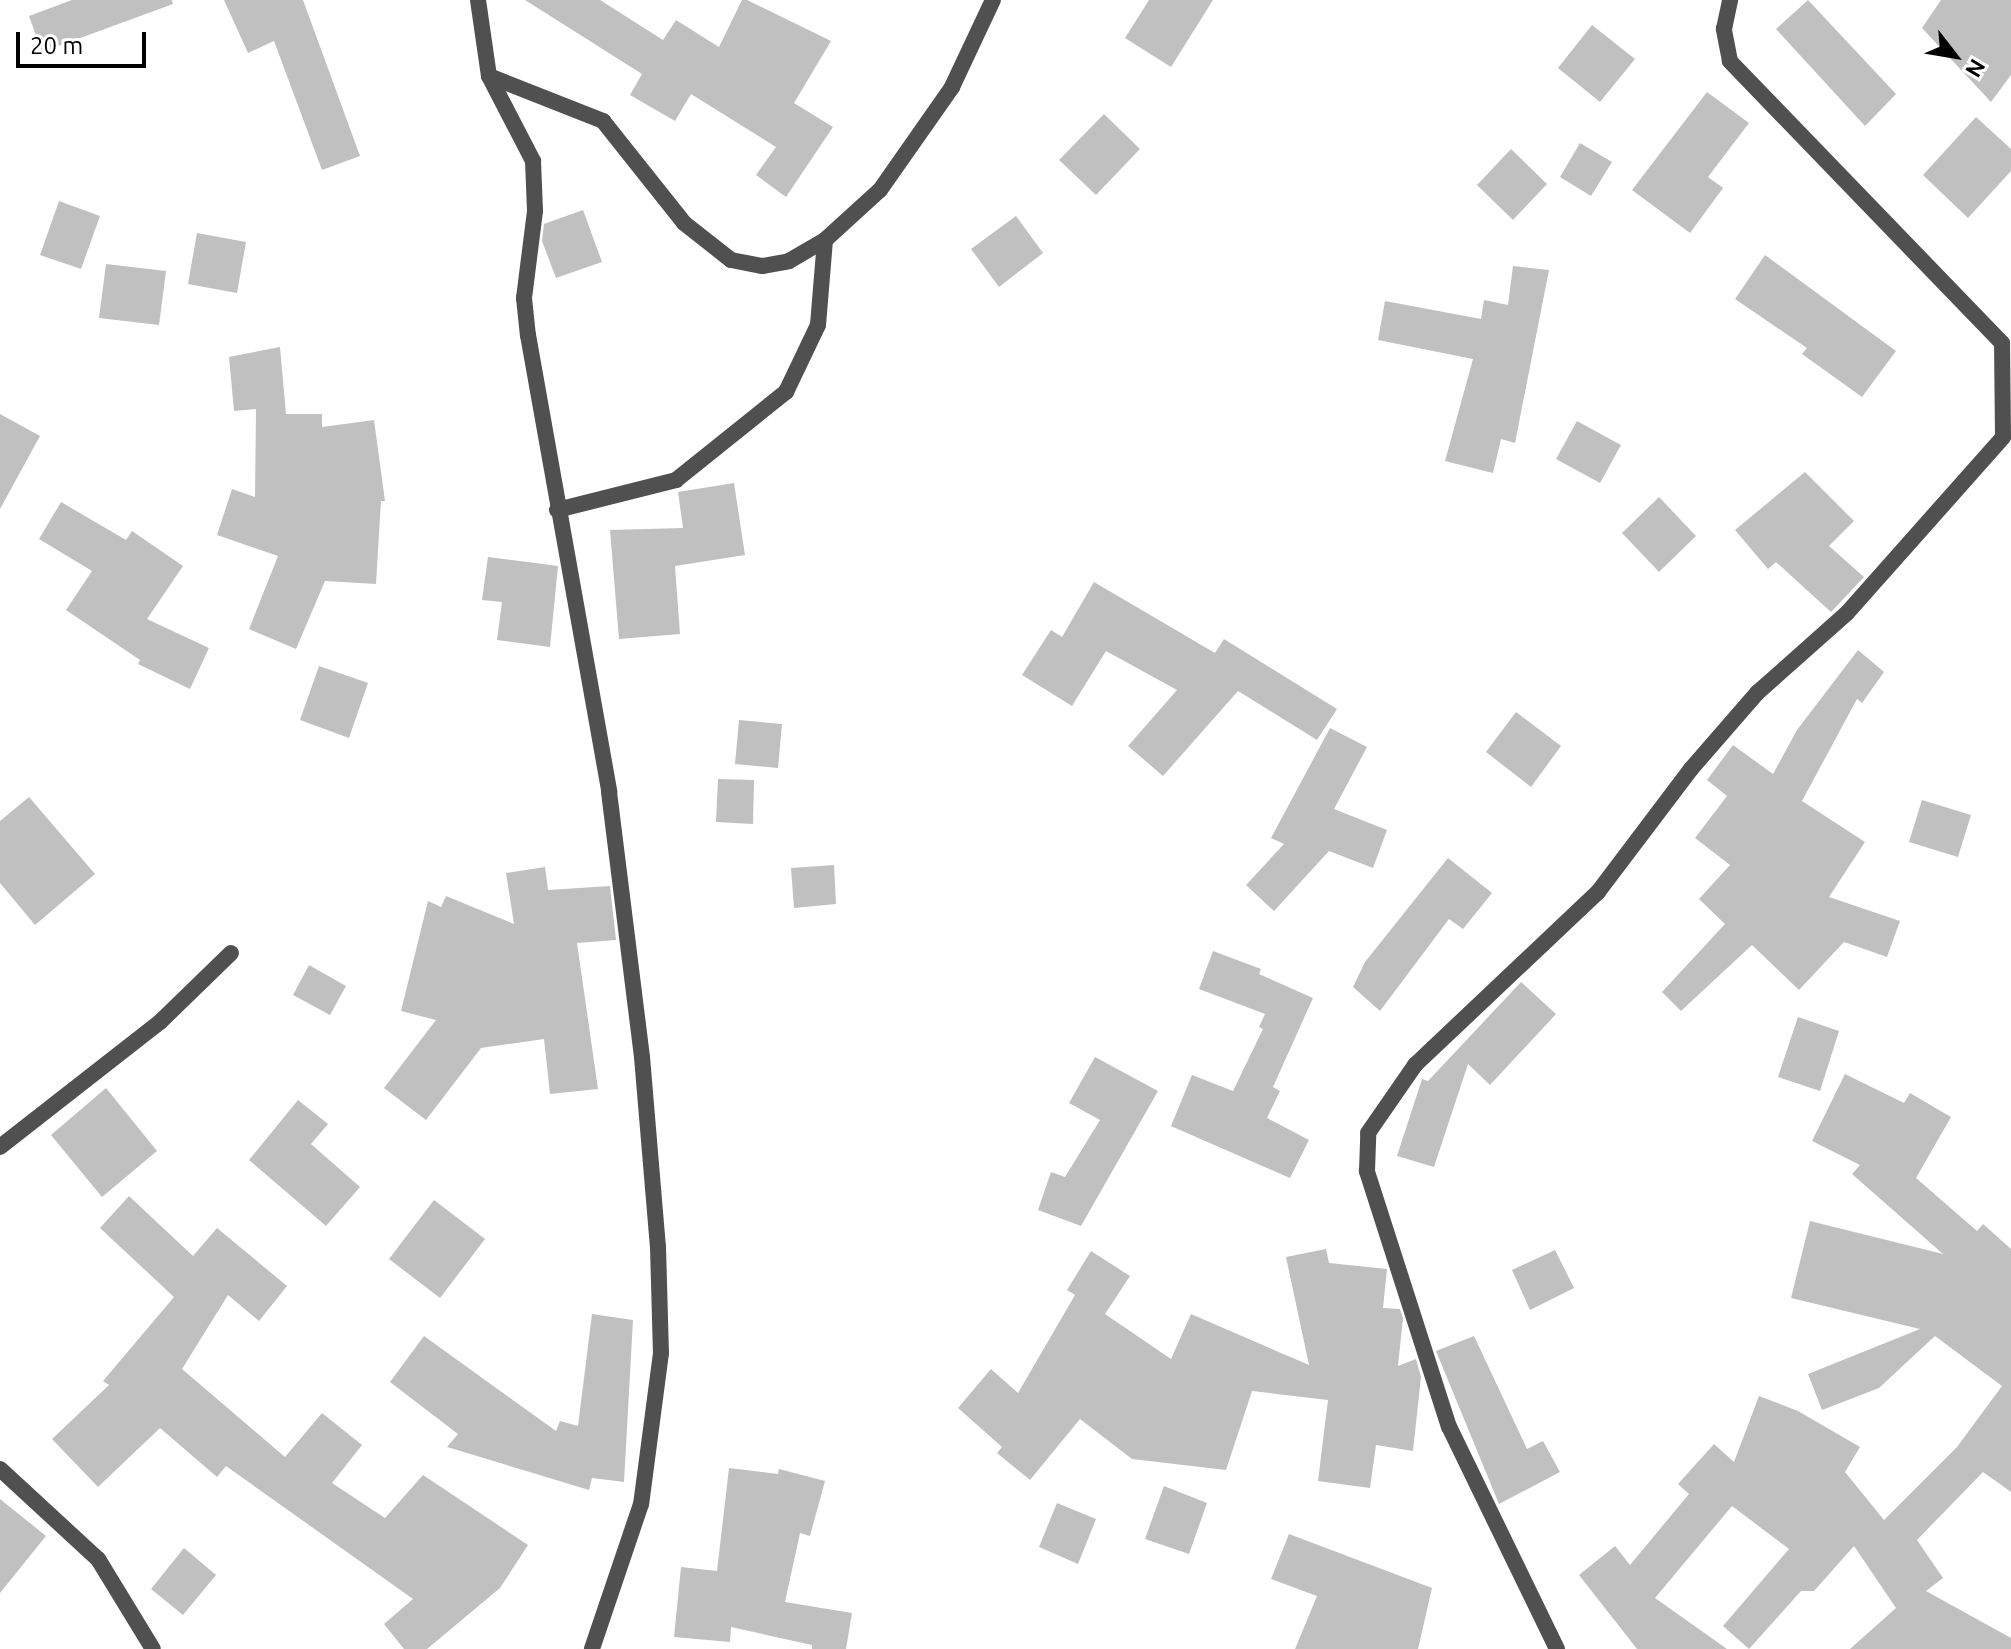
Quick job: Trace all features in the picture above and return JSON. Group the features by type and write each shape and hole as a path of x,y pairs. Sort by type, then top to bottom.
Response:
{"street":[{"path":"478,0 489,76 533,161 535,211 524,298 557,510 609,792 642,1057 659,1277 661,1353 641,1504 592,1649"},
{"path":"489,76 603,121 684,223 731,260 762,266 789,261 825,240 880,190 909,154 952,87 993,0"},
{"path":"1557,1649 1449,1427 1367,1171 1368,1133 1415,1065 1598,892 1691,769 1757,693 1847,613 2003,437 2006,343 1730,61 1724,29 1730,0"},
{"path":"557,510 676,480 786,392 818,325 825,240"},
{"path":"0,1147 160,1022 231,953"},
{"path":"0,1469 98,1559 153,1649"}],"building":[{"path":"72,0 172,0 173,4 42,52 29,16"},
{"path":"224,0 303,0 360,156 322,170 274,41 248,53"},
{"path":"525,0 600,0 663,40 676,20 719,47 742,0 747,0 831,41 794,103 833,127 786,197 756,175 776,147 691,94 675,121 630,95 642,74"},
{"path":"1149,0 1213,0 1171,67 1125,38"},
{"path":"1808,0 1896,94 1865,126 1776,29"},
{"path":"1941,0 2011,0 2011,75 1991,102 1922,28"},
{"path":"1592,25 1635,59 1600,102 1558,68"},
{"path":"1707,92 1749,123 1708,177 1723,188 1690,233 1632,190"},
{"path":"1104,114 1140,149 1096,195 1059,160"},
{"path":"1976,117 2011,149 2011,171 1968,218 1923,175"},
{"path":"1580,143 1612,162 1591,196 1560,177"},
{"path":"1511,149 1547,184 1513,220 1477,185"},
{"path":"59,201 100,216 81,269 40,255"},
{"path":"583,210 602,262 556,278 542,241 544,224"},
{"path":"1016,216 1043,253 999,287 971,249"},
{"path":"197,233 246,242 237,293 188,284"},
{"path":"1765,255 1896,351 1862,397 1802,354 1807,348 1735,299"},
{"path":"106,264 166,271 159,325 99,318"},
{"path":"1513,266 1549,270 1515,443 1501,439 1493,473 1445,461 1473,359 1378,340 1385,301 1481,319 1484,300 1508,305"},
{"path":"280,347 286,414 322,414 322,427 374,420 385,501 381,501 376,584 325,581 296,649 249,629 278,556 217,535 232,489 255,497 256,409 234,411 229,357"},
{"path":"0,414 40,436 0,509"},
{"path":"1577,421 1621,445 1600,483 1556,459"},
{"path":"1805,472 1854,521 1829,546 1864,577 1831,612 1776,562 1768,569 1735,530"},
{"path":"734,483 745,555 675,566 680,634 619,639 610,530 683,528 678,492"},
{"path":"1659,497 1696,536 1659,572 1622,533"},
{"path":"61,502 126,540 132,531 183,566 147,619 209,648 190,689 138,664 140,660 66,610 92,571 39,539"},
{"path":"488,557 558,566 550,647 497,640 502,602 482,600"},
{"path":"1094,582 1215,653 1224,639 1337,709 1317,740 1238,691 1163,776 1128,746 1177,690 1106,651 1072,706 1022,675 1051,630 1062,637"},
{"path":"1858,650 1884,672 1862,703 1857,699 1802,801 1865,842 1829,897 1900,921 1887,957 1844,942 1799,990 1752,945 1681,1011 1662,992 1725,924 1699,899 1730,865 1695,838 1727,796 1707,780 1733,745 1773,774 1797,730"},
{"path":"319,666 368,683 349,738 300,720"},
{"path":"1516,712 1561,746 1531,787 1486,752"},
{"path":"739,720 782,724 778,768 735,764"},
{"path":"1330,728 1367,747 1334,809 1387,830 1373,868 1329,851 1274,911 1246,885 1284,844 1271,838"},
{"path":"718,779 754,780 753,824 716,822"},
{"path":"29,797 95,874 35,925 0,883 0,821"},
{"path":"1922,800 1971,815 1958,857 1909,842"},
{"path":"1448,858 1492,893 1463,929 1449,919 1380,1011 1353,987 1365,962"},
{"path":"834,865 836,904 794,908 791,868"},
{"path":"545,867 548,890 610,886 616,940 577,943 598,1089 550,1094 544,1039 481,1048 426,1120 384,1088 436,1020 401,1011 428,901 441,907 446,896 514,924 506,873"},
{"path":"1213,951 1261,969 1259,974 1313,998 1273,1087 1280,1091 1267,1118 1309,1140 1290,1178 1171,1126 1192,1075 1233,1091 1263,1029 1259,1027 1265,1014 1199,989"},
{"path":"309,965 346,986 330,1015 293,995"},
{"path":"1521,982 1556,1014 1490,1085 1468,1064 1434,1167 1397,1156 1422,1079 1428,1081"},
{"path":"1798,1017 1839,1031 1820,1091 1778,1077"},
{"path":"1095,1057 1158,1091 1081,1226 1038,1210 1051,1172 1065,1177 1100,1120 1069,1103"},
{"path":"1845,1074 1904,1103 1910,1093 1951,1117 1916,1178 1977,1231 1983,1224 2011,1249 2011,1492 1983,1472 1917,1540 1943,1578 1926,1591 2011,1638 2011,1649 1850,1649 1896,1608 1854,1546 1814,1591 1801,1591 1749,1649 1723,1626 1789,1549 1732,1506 1655,1598 1727,1649 1637,1649 1579,1575 1615,1546 1630,1565 1689,1494 1678,1484 1714,1444 1734,1462 1759,1396 1798,1411 1860,1447 1845,1472 1884,1520 1957,1447 2002,1386 1935,1336 1879,1388 1822,1410 1808,1374 1920,1329 1791,1298 1810,1221 1943,1254 1852,1174 1860,1165 1812,1141"},
{"path":"106,1088 157,1151 102,1197 51,1135"},
{"path":"298,1100 328,1124 311,1144 360,1187 326,1226 249,1160"},
{"path":"129,1196 193,1256 217,1228 287,1286 259,1321 228,1295 182,1369 285,1457 322,1413 362,1445 332,1483 385,1518 423,1475 528,1545 500,1588 427,1649 404,1649 384,1624 413,1599 226,1466 217,1477 160,1428 98,1487 52,1439 109,1385 103,1381 174,1297 100,1228"},
{"path":"434,1200 485,1239 440,1298 389,1259"},
{"path":"1326,1249 1329,1263 1387,1269 1383,1308 1400,1309 1403,1318 1398,1366 1416,1359 1421,1377 1413,1451 1376,1445 1370,1488 1318,1481 1328,1400 1252,1391 1226,1470 1132,1459 1080,1419 1030,1480 997,1453 1002,1447 958,1408 991,1369 1018,1393 1075,1295 1067,1290 1091,1251 1130,1276 1105,1314 1171,1359 1191,1314 1309,1365 1286,1257"},
{"path":"1555,1250 1574,1288 1530,1310 1512,1270"},
{"path":"592,1314 633,1320 624,1482 592,1478 589,1490 447,1447 458,1434 390,1382 424,1336 556,1431 560,1421 578,1426"},
{"path":"1474,1336 1527,1449 1543,1441 1560,1472 1499,1504 1436,1351"},
{"path":"729,1468 778,1474 779,1469 825,1481 810,1536 800,1533 785,1602 852,1613 846,1649 812,1649 812,1645 731,1627 730,1642 674,1637 681,1567 717,1571"},
{"path":"1164,1486 1207,1503 1189,1554 1145,1539"},
{"path":"0,1499 46,1536 0,1593"},
{"path":"1057,1503 1096,1519 1078,1564 1039,1547"},
{"path":"1289,1534 1432,1588 1418,1649 1295,1649 1317,1596 1271,1579"},
{"path":"184,1548 216,1575 183,1615 151,1589"}]}
